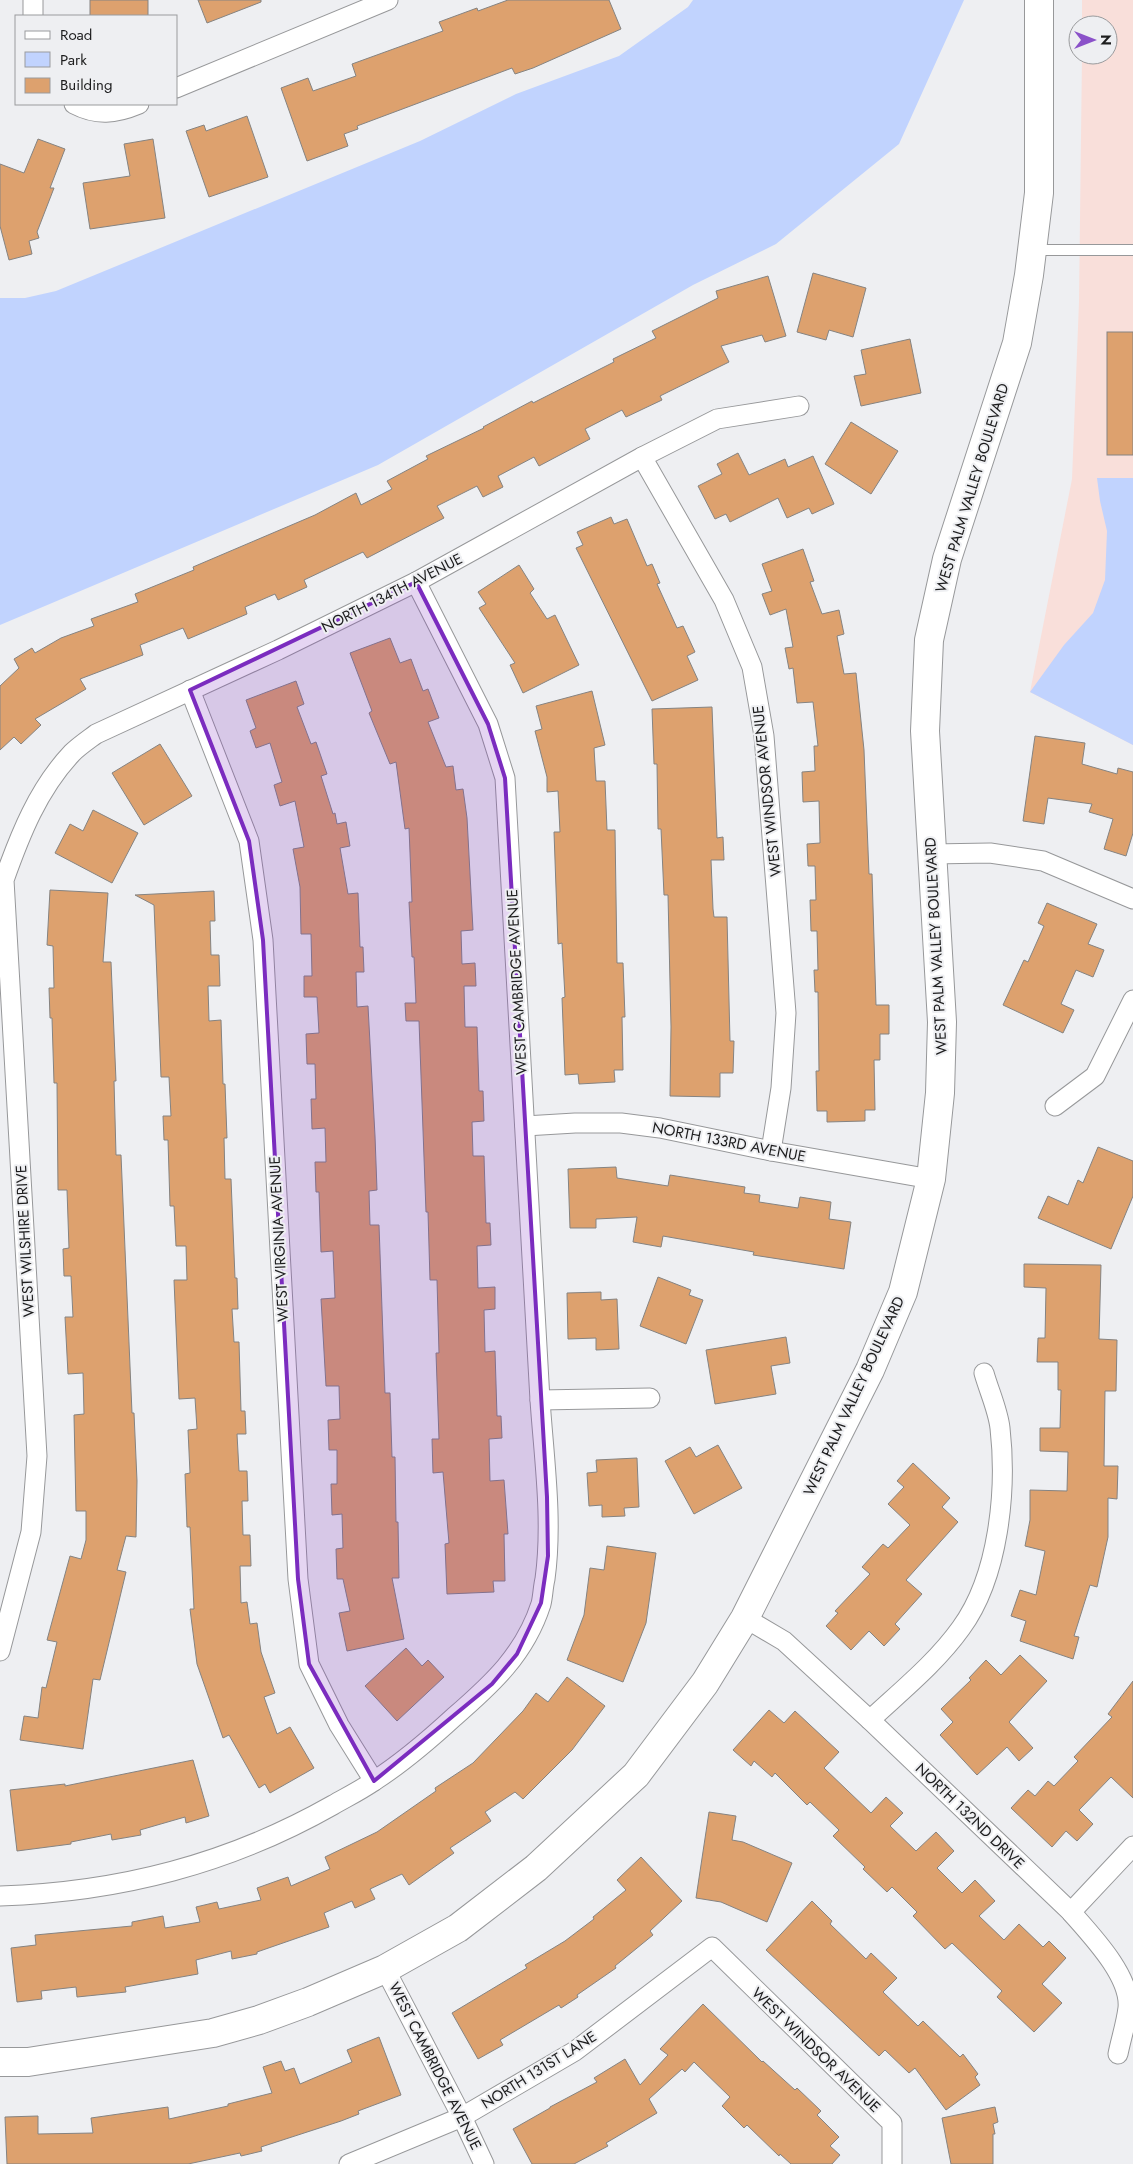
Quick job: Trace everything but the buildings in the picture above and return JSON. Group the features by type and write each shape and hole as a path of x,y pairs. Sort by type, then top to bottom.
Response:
{"street":[{"path":"32,0 33,15"},
{"path":"178,87 388,0"},
{"name":"WEST PALM VALLEY BOULEVARD","path":"0,2062 28,2062 213,2033 259,2020 385,1969 458,1928 536,1868 636,1775 706,1683 745,1618 870,1370 904,1292 932,1179 940,1093 942,1022 925,731 929,640 947,559 1017,342 1039,193 1039,0"},
{"path":"81,108 119,112 136,105"},
{"name":"NORTH 134TH AVENUE","path":"22,830 49,781 72,752 96,734 416,582 642,457 717,419 799,406"},
{"name":"WEST WINDSOR AVENUE","path":"642,457 724,600 752,667 764,736 786,1013 781,1088 771,1152"},
{"name":"WEST CAMBRIDGE AVENUE","path":"0,1896 109,1886 192,1867 239,1851 309,1818 374,1782 440,1730 492,1684 517,1654 541,1603 548,1556 547,1497 505,778 488,724 416,582"},
{"name":"WEST VIRGINIA AVENUE","path":"190,690 249,841 263,940 298,1579 309,1664 339,1725 374,1782"},
{"name":"WEST WILSHIRE DRIVE","path":"0,1652 31,1532 37,1456 4,880 22,830"},
{"path":"932,854 990,853 1042,861 1133,899"},
{"path":"1055,1106 1095,1076 1133,1000"},
{"name":"NORTH 133RD AVENUE","path":"525,1126 575,1122 621,1123 660,1128 771,1152 932,1179"},
{"path":"870,1720 940,1653 962,1627 982,1588 996,1539 1002,1484 1000,1426 984,1373"},
{"path":"540,1400 650,1398"},
{"name":"NORTH 132ND DRIVE","path":"745,1618 784,1641 870,1720 1071,1912 1116,1968 1124,1986 1128,2006 1118,2054"},
{"path":"1071,1912 1133,1846"},
{"name":"WEST WINDSOR AVENUE","path":"712,1947 892,2123 892,2164"},
{"name":"NORTH 131ST LANE","path":"349,2164 462,2117 575,2051 712,1947"},
{"name":"WEST CAMBRIDGE AVENUE","path":"385,1969 462,2117 484,2164"}],"lane":[{"path":"1032,250 1133,250"}],"highlighted area":[{"path":"416,582 488,724 505,778 547,1497 548,1556 541,1603 517,1654 492,1684 374,1781 309,1664 298,1579 263,940 249,841 190,690"}],"shaded area":[{"path":"1082,0 1133,0 1133,745 1030,692 1072,479 1079,302 1082,65 1118,65 1118,15 1082,15"}],"green space":[{"path":"693,0 964,0 899,144 776,244 693,285 378,465 0,625 0,298 25,298 56,291 420,141 516,94 619,56 688,7"},
{"path":"1097,478 1133,478 1133,745 1030,692 1064,645 1093,613 1105,580 1107,531"}]}
